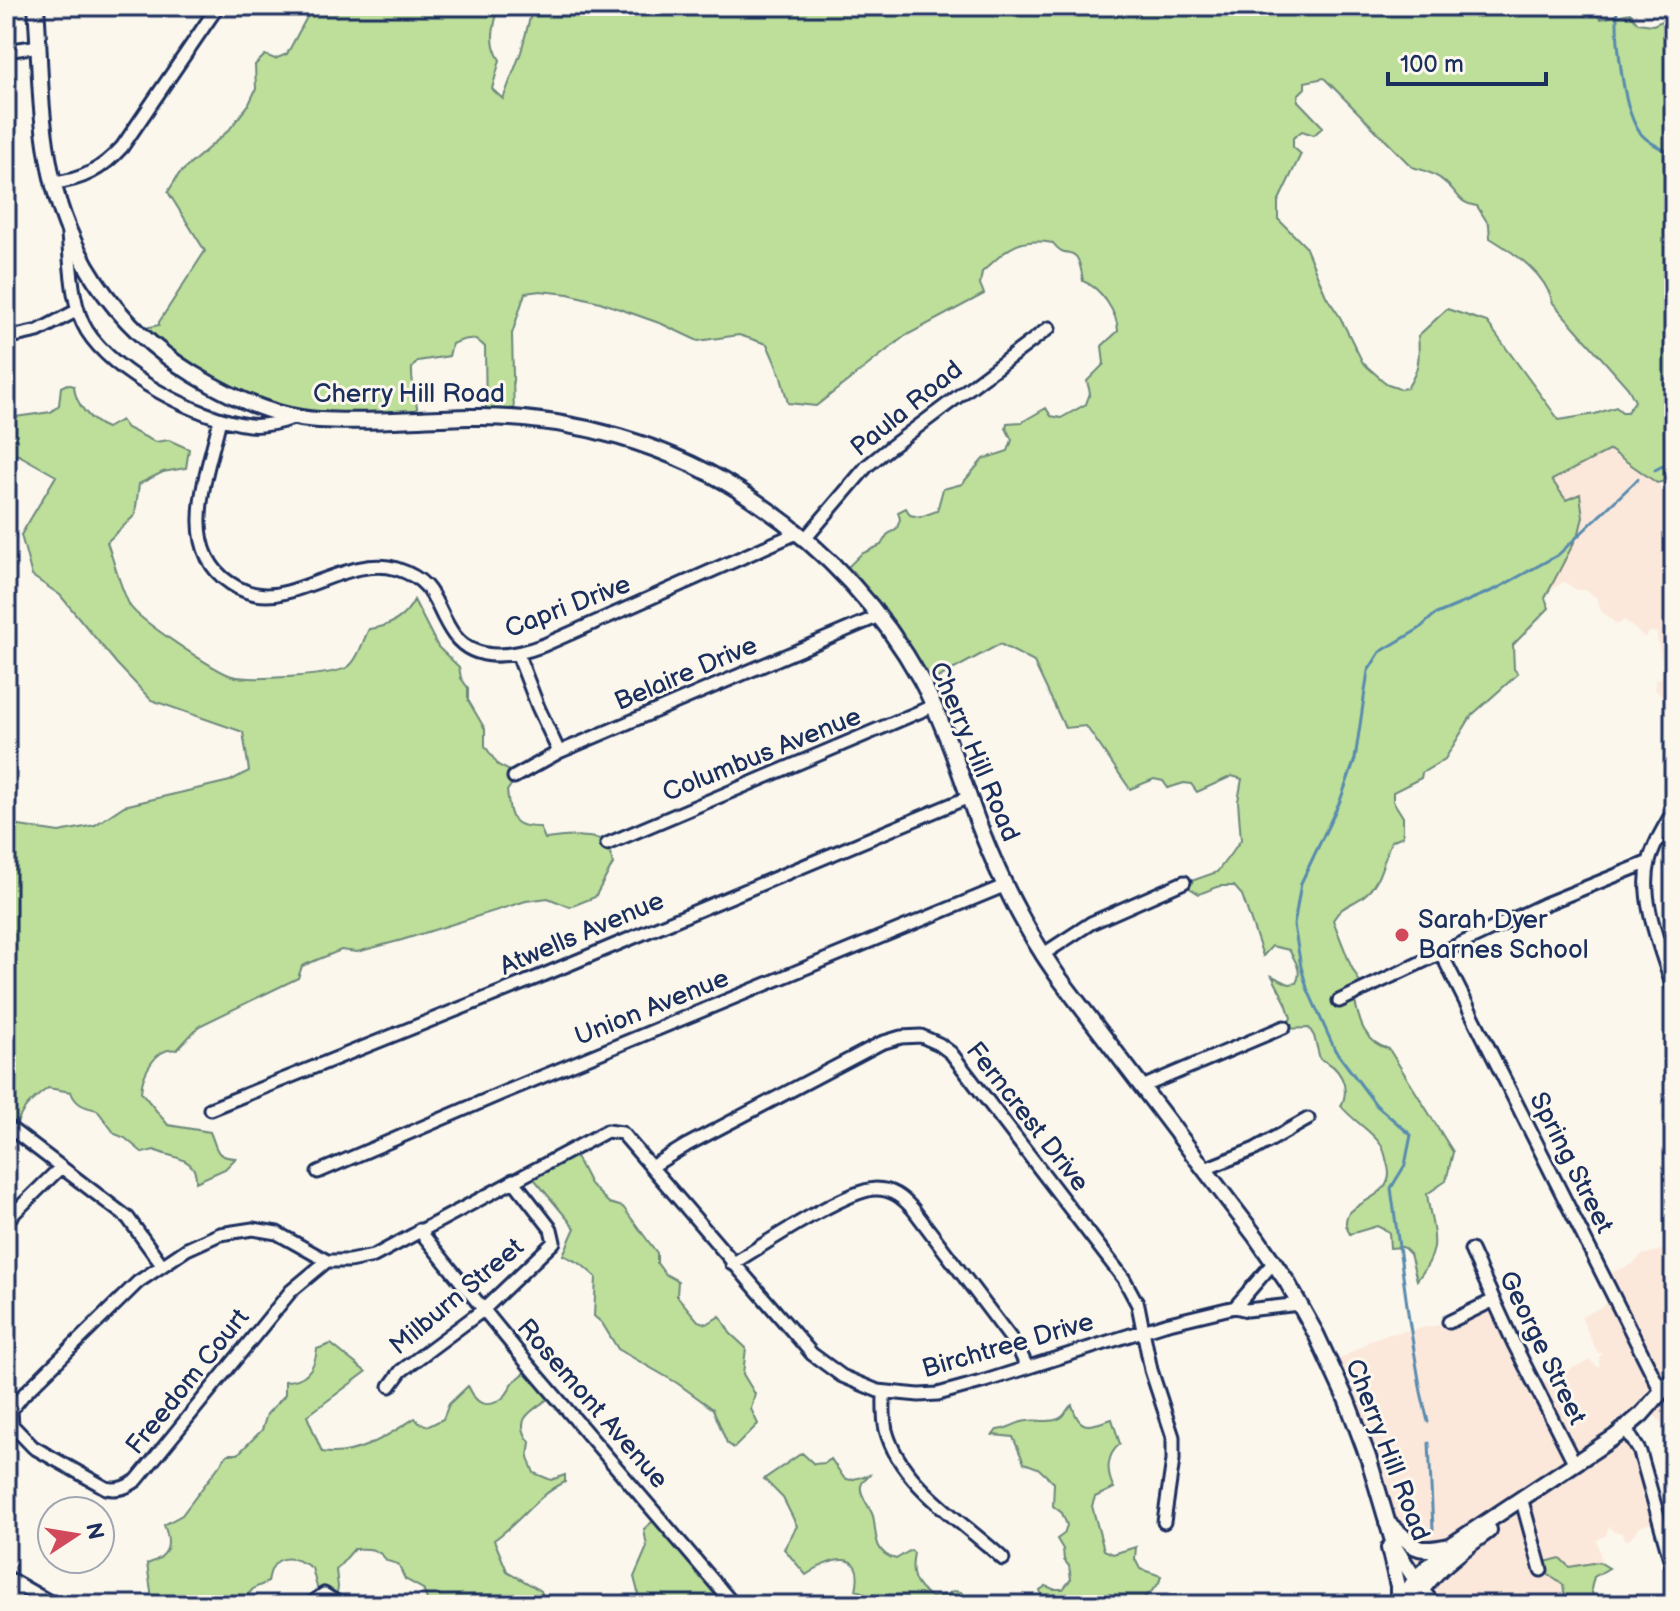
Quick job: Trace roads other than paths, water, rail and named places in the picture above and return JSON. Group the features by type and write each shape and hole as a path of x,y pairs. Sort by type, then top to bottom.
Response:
{"main road":[{"name":"Cherry Hill Road","path":"36,6 44,131 53,183 66,221 87,271 104,295 144,339 173,362 245,400 298,417 378,422 515,418 577,426 660,451 751,498 801,536 864,597 905,652 933,706 1004,886 1042,955 1274,1262 1300,1304 1347,1401 1395,1548 1418,1584"},
{"path":"1400,1605 1450,1546 1626,1429 1674,1377"},
{"path":"1376,1485 1377,1503 1400,1605"},
{"path":"1412,1605 1418,1584 1519,1507 1522,1501"},
{"path":"1387,1523 1416,1548 1433,1550 1450,1546"}],"street":[{"path":"53,183 94,173 109,162 218,6"},
{"path":"6,51 39,46"},
{"path":"66,221 78,310 91,337 128,370 191,409 220,419 264,425 298,417"},
{"path":"6,338 38,331 78,310"},
{"name":"Paula Road","path":"801,536 867,466 1049,328"},
{"name":"Capri Drive","path":"220,419 200,506 204,547 211,566 222,578 244,593 267,596 376,564 396,568 417,576 427,585 455,635 468,647 490,655 518,655 801,536"},
{"name":"Belaire Drive","path":"514,777 559,752 879,616"},
{"path":"518,655 559,752"},
{"name":"Columbus Avenue","path":"607,844 933,706"},
{"name":"Atwells Avenue","path":"210,1109 541,976 969,797"},
{"path":"1674,810 1649,862 1647,887 1651,913 1669,954 1674,992"},
{"path":"1339,1001 1545,904 1649,862"},
{"path":"1042,955 1091,923 1184,882"},
{"name":"Union Avenue","path":"318,1172 1004,886"},
{"name":"Spring Street","path":"1441,953 1662,1393"},
{"path":"1142,1087 1284,1027"},
{"name":"Ferncrest Drive","path":"651,1167 868,1049 901,1037 921,1036 939,1044 951,1053 1099,1245 1131,1292 1145,1330 1151,1370 1173,1437 1173,1460 1164,1522"},
{"path":"1205,1169 1255,1149 1308,1119"},
{"path":"6,1125 128,1218 162,1265"},
{"name":"Birchtree Drive","path":"513,1180 607,1131 622,1133 812,1354 842,1376 884,1392 938,1394 1145,1330 1235,1307 1247,1310 1300,1304"},
{"path":"6,1221 61,1167"},
{"path":"327,1261 374,1256 513,1180"},
{"name":"Milburn Street","path":"390,1386 401,1371 483,1310 554,1242 551,1229 513,1180"},
{"path":"732,1264 793,1226 851,1196 868,1190 886,1190 899,1195 913,1209 1010,1336 1027,1367"},
{"name":"Freedom Court","path":"253,1229 288,1237 327,1261 283,1300 137,1480 128,1487 106,1488 33,1447 12,1425 11,1410 124,1295 187,1249 220,1234 253,1229"},
{"name":"Rosemont Avenue","path":"419,1230 483,1310 734,1605"},
{"name":"George Street","path":"1471,1250 1557,1433 1575,1464"},
{"path":"1235,1307 1274,1262"},
{"path":"1449,1322 1494,1300"},
{"path":"884,1392 886,1430 912,1476 934,1501 1003,1559"},
{"path":"1626,1429 1640,1452 1674,1573"},
{"path":"1522,1501 1541,1570"},
{"path":"6,1577 55,1605"},
{"path":"1418,1584 1435,1605"},
{"path":"8,1605 22,1586"},
{"path":"309,1605 324,1594 341,1605"}],"waterway":[{"path":"1617,6 1619,54 1625,93 1635,125 1653,144 1674,155"},
{"path":"1655,470 1674,460"},
{"path":"1428,1422 1409,1320 1391,1188 1405,1165 1411,1135 1376,1105 1335,1050 1307,988 1294,925 1301,883 1340,801 1355,759 1368,671 1380,652 1419,629 1434,615 1496,589 1558,555 1638,479"},
{"path":"1429,1443 1433,1529"}],"place":[{"name":"Sarah Dyer Barnes School","path":"1402,935"}]}
